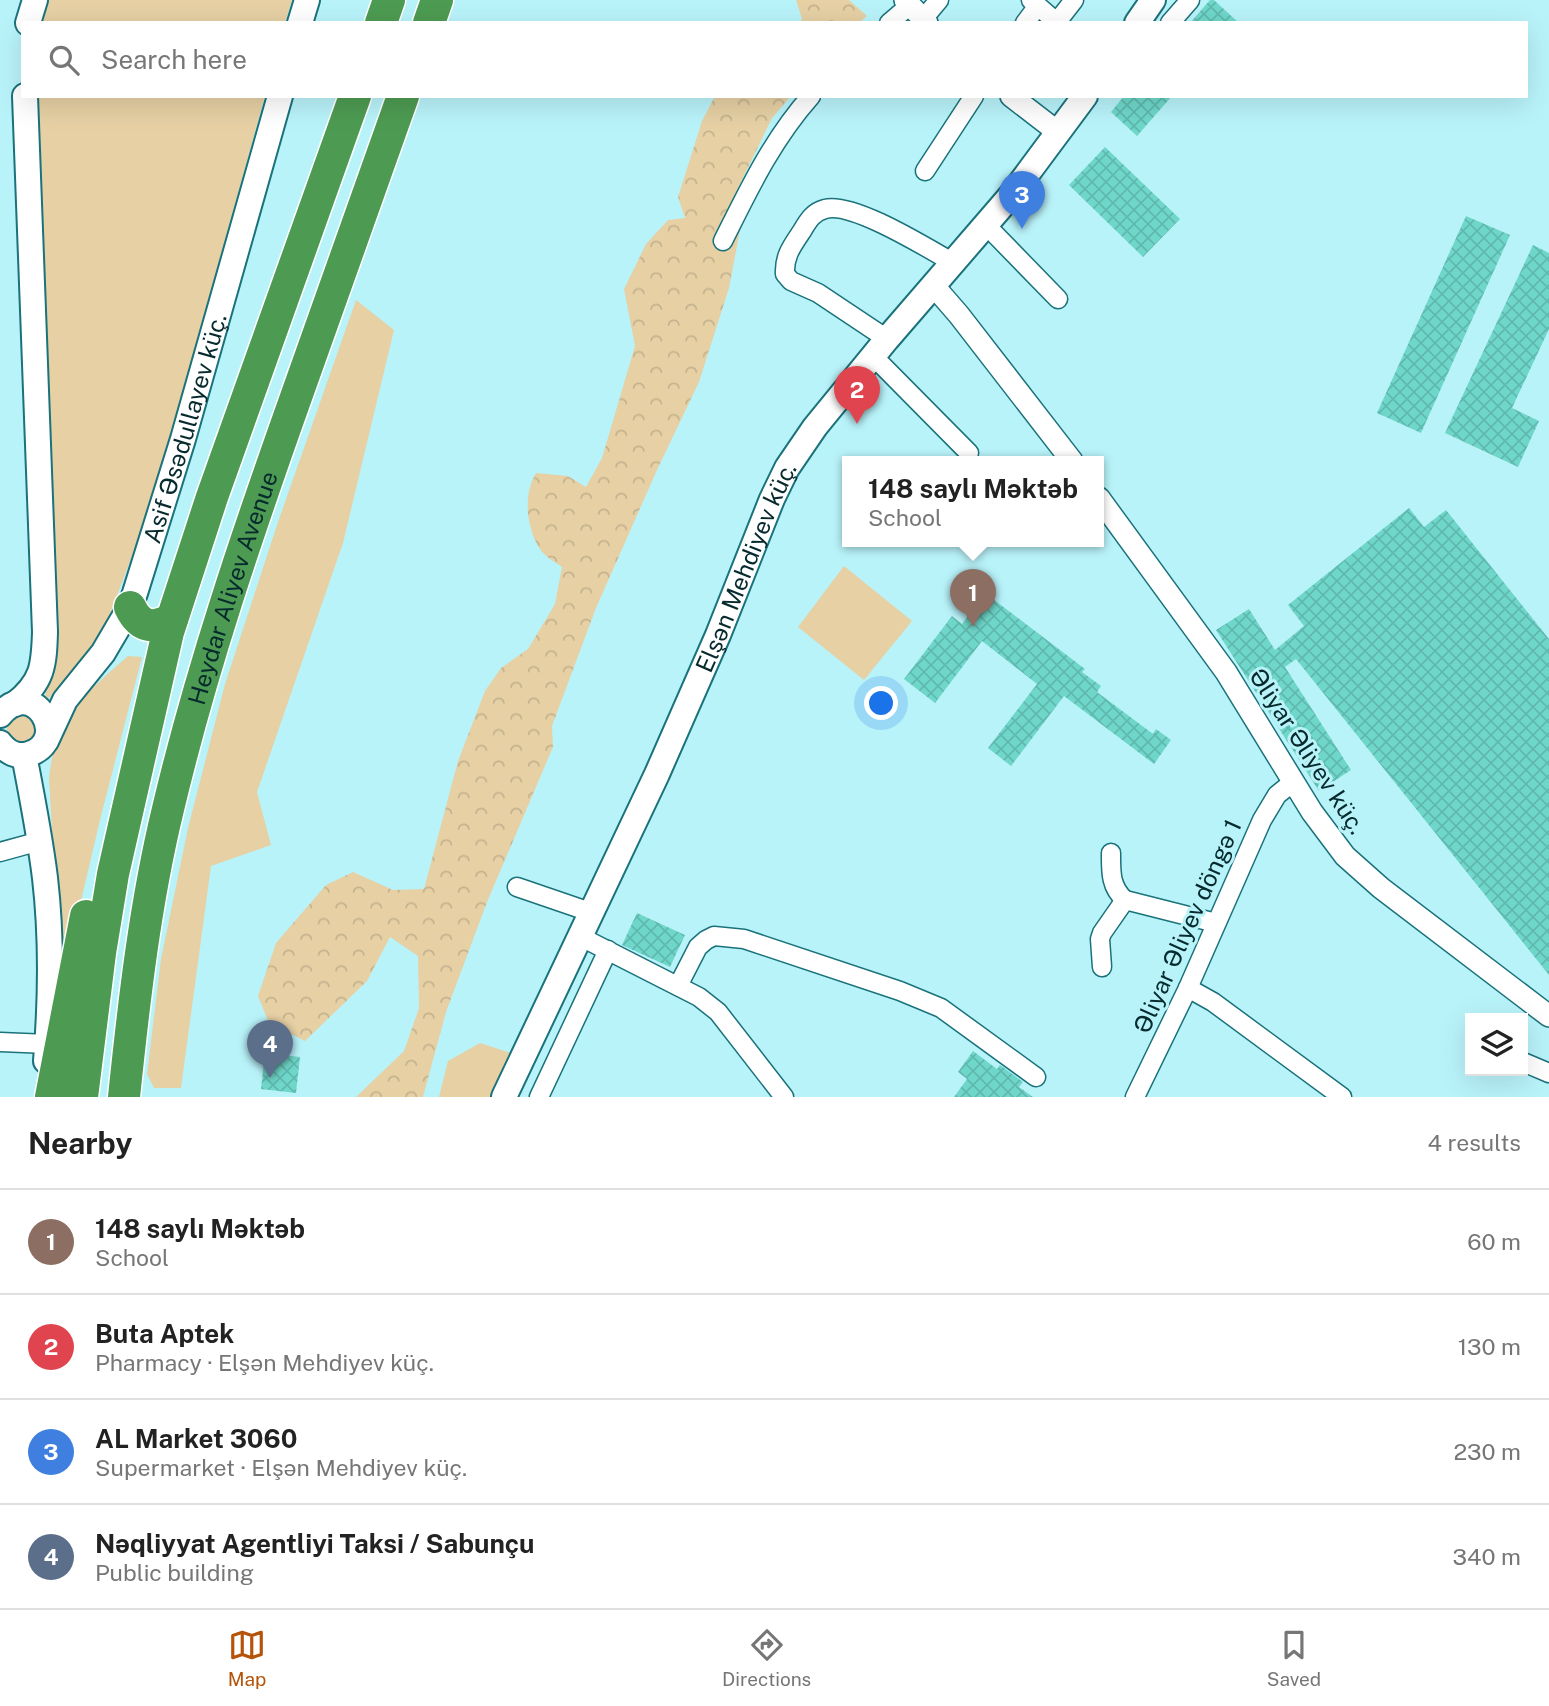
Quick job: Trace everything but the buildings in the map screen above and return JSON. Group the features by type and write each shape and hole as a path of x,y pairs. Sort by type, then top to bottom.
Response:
{"highway":[{"path":"382,21 389,0"},
{"path":"430,21 437,0"},
{"name":"Heydar Aliyev Avenue","path":"82,1097 113,874 170,626 226,457 354,98"},
{"name":"Heydar Aliyev Avenue","path":"124,1097 139,962 167,813 182,750 209,655 264,489 402,98"},
{"path":"51,1097 91,892 141,713 170,626 141,623 130,607"}],"main road":[{"path":"29,21 35,0"},
{"path":"301,21 307,0"},
{"path":"1138,21 1153,0"},
{"path":"7,709 28,694 41,672 45,632 25,98"},
{"name":"Asif Əsədullayev küç.","path":"46,741 65,700 103,653 130,607 179,452 279,98"},
{"name":"Elşən Mehdiyev küç.","path":"504,1097 593,913 686,709 772,499 802,444 880,347 985,225 1084,98"},
{"path":"0,743 7,751 24,755 33,753 46,741 48,723 39,709 32,704 7,709"},
{"path":"24,755 40,841 48,904 50,970 44,1097"}],"street":[{"path":"894,21 939,0"},
{"path":"1026,21 1034,4 1054,20 1060,18 1074,0"},
{"path":"1172,21 1190,0"},
{"path":"723,241 770,149 809,98"},
{"path":"925,171 973,98"},
{"path":"1014,98 1059,132"},
{"path":"953,262 906,236 843,209 826,208 813,215 787,253 784,262 785,274 791,281 818,293 880,347 969,453"},
{"path":"985,225 1058,299"},
{"path":"933,285 1068,456"},
{"name":"Əliyar Əliyev küç.","path":"1104,505 1226,672 1328,835 1357,868 1549,1016"},
{"name":"Əliyar Əliyev döngə 1","path":"1135,1097 1188,988 1270,803 1293,782"},
{"path":"0,852 40,841"},
{"path":"1111,853 1112,881 1117,893 1125,900 1216,923"},
{"path":"517,887 593,913"},
{"path":"1101,967 1102,933 1125,900"},
{"path":"678,986 698,947 706,940 714,936 744,939 901,991 941,1008 1037,1077"},
{"path":"582,937 699,997 718,1012 784,1097"},
{"path":"539,1097 608,950"},
{"path":"1188,988 1213,1002 1342,1097"},
{"path":"0,1042 48,1044"},
{"path":"1528,1064 1549,1073"}],"green space":[{"path":"46,0 292,0 286,21 39,21"},
{"path":"796,0 849,0 867,16 861,21 800,21"},
{"path":"33,98 264,98 164,460 138,540 107,622 87,659 48,699 45,697 51,667"},
{"path":"714,98 789,98 772,118 734,196 740,230 729,288 699,382 596,608 552,726 553,747 487,902 446,1012 423,1097 356,1097 404,1051 419,1008 418,956 390,937 367,981 305,1041 269,1023 258,996 276,943 326,885 353,872 393,890 424,889 458,761 485,691 501,668 528,649 555,604 562,567 542,552 535,541 528,511 532,481 536,473 568,476 586,487 602,458 635,346 624,289 646,244 668,220 685,218 678,197 702,121"},
{"path":"356,300 394,330 343,543 257,792 271,845 211,866 181,1088 154,1088 147,1074 161,959 188,828 225,684 278,522"},
{"path":"844,566 912,621 864,680 798,627"},
{"path":"128,656 142,657 61,986 49,778 53,756 65,722 74,708"},
{"path":"21,714 31,716 38,734 22,746 12,740 7,731 8,723"},
{"path":"480,1043 511,1053 490,1097 439,1097 448,1061"}],"place":[{"name":"AL Market 3060","path":"1022,229"},
{"name":"Buta Aptek","path":"857,424"},
{"name":"148 saylı Məktəb","path":"973,627"},
{"name":"Nəqliyyat Agentliyi Taksi / Sabunçu","path":"270,1078"}]}
